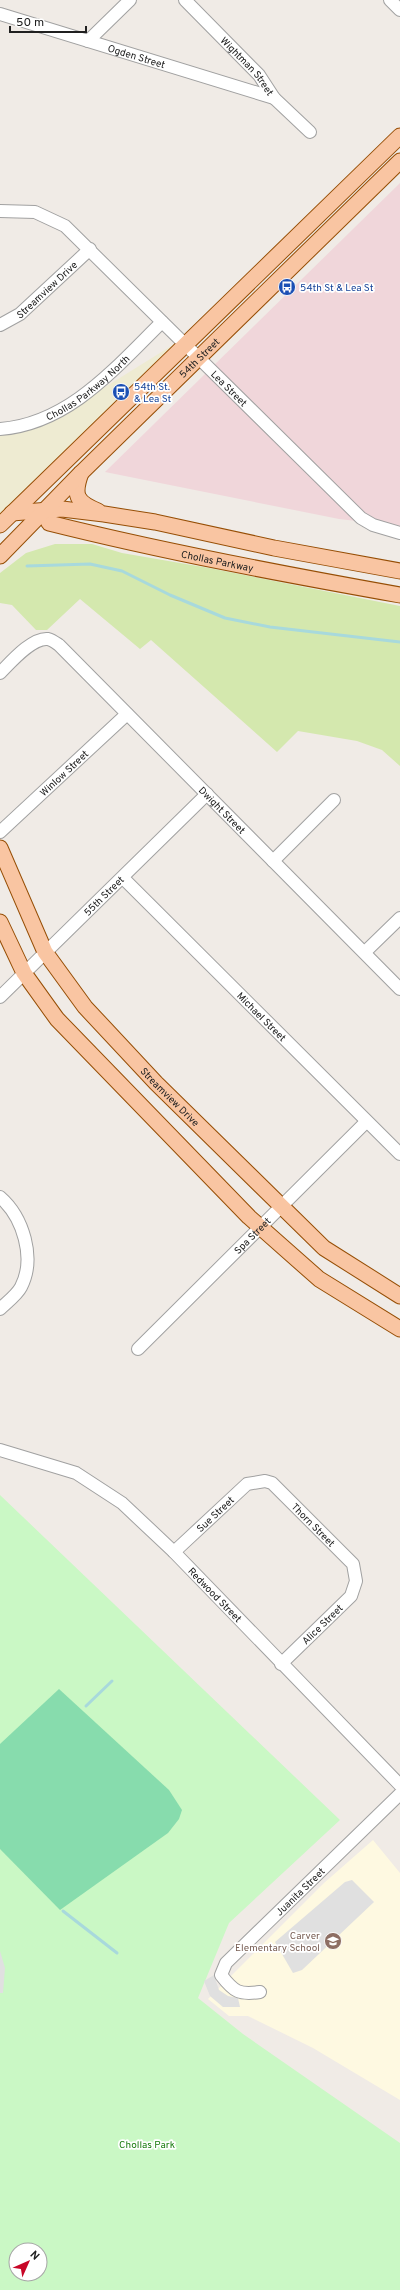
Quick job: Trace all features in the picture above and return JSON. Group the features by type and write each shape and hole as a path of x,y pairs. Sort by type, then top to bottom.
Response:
{"main road":[{"path":"381,179 380,168 397,139"},
{"name":"54th Street","path":"0,525 397,139"},
{"name":"54th Street","path":"0,556 43,511 199,356 400,161"},
{"path":"81,473 75,491 77,495 88,507 104,514"},
{"path":"12,513 62,509 104,514 155,522 274,548 400,571"},
{"name":"Chollas Parkway","path":"43,511 49,523 85,533 275,573 400,595"},
{"name":"Streamview Drive","path":"0,848 45,952 85,1007 156,1083 335,1257 400,1296"},
{"path":"0,922 24,973 57,1019 260,1228 319,1279 400,1329"}],"street":[{"path":"88,41 130,0"},
{"name":"Wightman Street","path":"185,0 259,75 274,98 310,132"},
{"path":"390,0 400,10"},
{"name":"Ogden Street","path":"0,14 274,98"},
{"name":"Lea Street","path":"0,211 26,210 51,218 65,226 90,249 162,322 199,356 361,518 372,525 400,533"},
{"name":"Streamview Drive","path":"0,325 20,314 90,249"},
{"name":"Chollas Parkway North","path":"0,429 38,422 64,409 88,392 110,373 162,322"},
{"name":"Dwight Street","path":"0,673 25,648 41,639 49,639 59,645 400,989"},
{"name":"Winlow Street","path":"0,832 127,714"},
{"name":"55th Street","path":"0,997 207,794"},
{"path":"274,861 334,800"},
{"name":"Michael Street","path":"123,878 366,1122 400,1154"},
{"path":"365,952 400,918"},
{"name":"Spa Street","path":"138,1349 366,1122"},
{"path":"0,1197 7,1203 20,1223 26,1247 27,1268 21,1288 0,1309"},
{"name":"Redwood Street","path":"0,1450 76,1473 122,1503 174,1552 400,1785"},
{"name":"Thorn Street","path":"258,1482 265,1480 272,1483 353,1564 356,1581"},
{"name":"Sue Street","path":"174,1552 247,1484 258,1482"},
{"name":"Alice Street","path":"281,1664 351,1596 355,1588 356,1581"},
{"name":"Juanita Street","path":"260,1992 246,1994 232,1990 222,1976 226,1963 400,1794"}],"shaded area":[{"path":"400,183 400,526 339,519 105,472"},
{"path":"176,343 0,517 0,429 52,420"},
{"name":"Carver Elementary School","path":"373,1840 400,1873 400,2100 313,2048 248,2016 229,2016 208,1999 324,1883"},
{"path":"352,1880 374,1902 302,1970 293,1973 275,1942 345,1882"},
{"path":"0,1951 5,1968 3,1993 0,1993"},
{"path":"214,1975 219,1990 228,1996 238,1998 240,2007 223,2007 210,1996 204,1981"}],"green space":[{"path":"55,544 92,544 122,553 209,568 400,606 400,766 382,750 357,741 298,731 277,752 151,640 140,649 80,599 47,630 36,630 12,605 0,603 0,573 26,553"},
{"name":"Chollas Park","path":"0,1495 340,1820 229,1923 198,1998 243,2034 400,2143 400,2290 0,2290"},
{"path":"59,1689 169,1790 182,1810 179,1819 168,1833 60,1910 0,1849 0,1744"}],"waterway":[{"path":"27,566 90,564 122,571 170,595 225,618 270,627 400,642"},
{"path":"86,1706 112,1681"},
{"path":"63,1911 117,1953"}],"place":[{"name":"54th St & Lea St","path":"287,287"},
{"name":"54th St. & Lea St","path":"121,392"},
{"name":"Carver Elementary School","path":"333,1941"}]}
